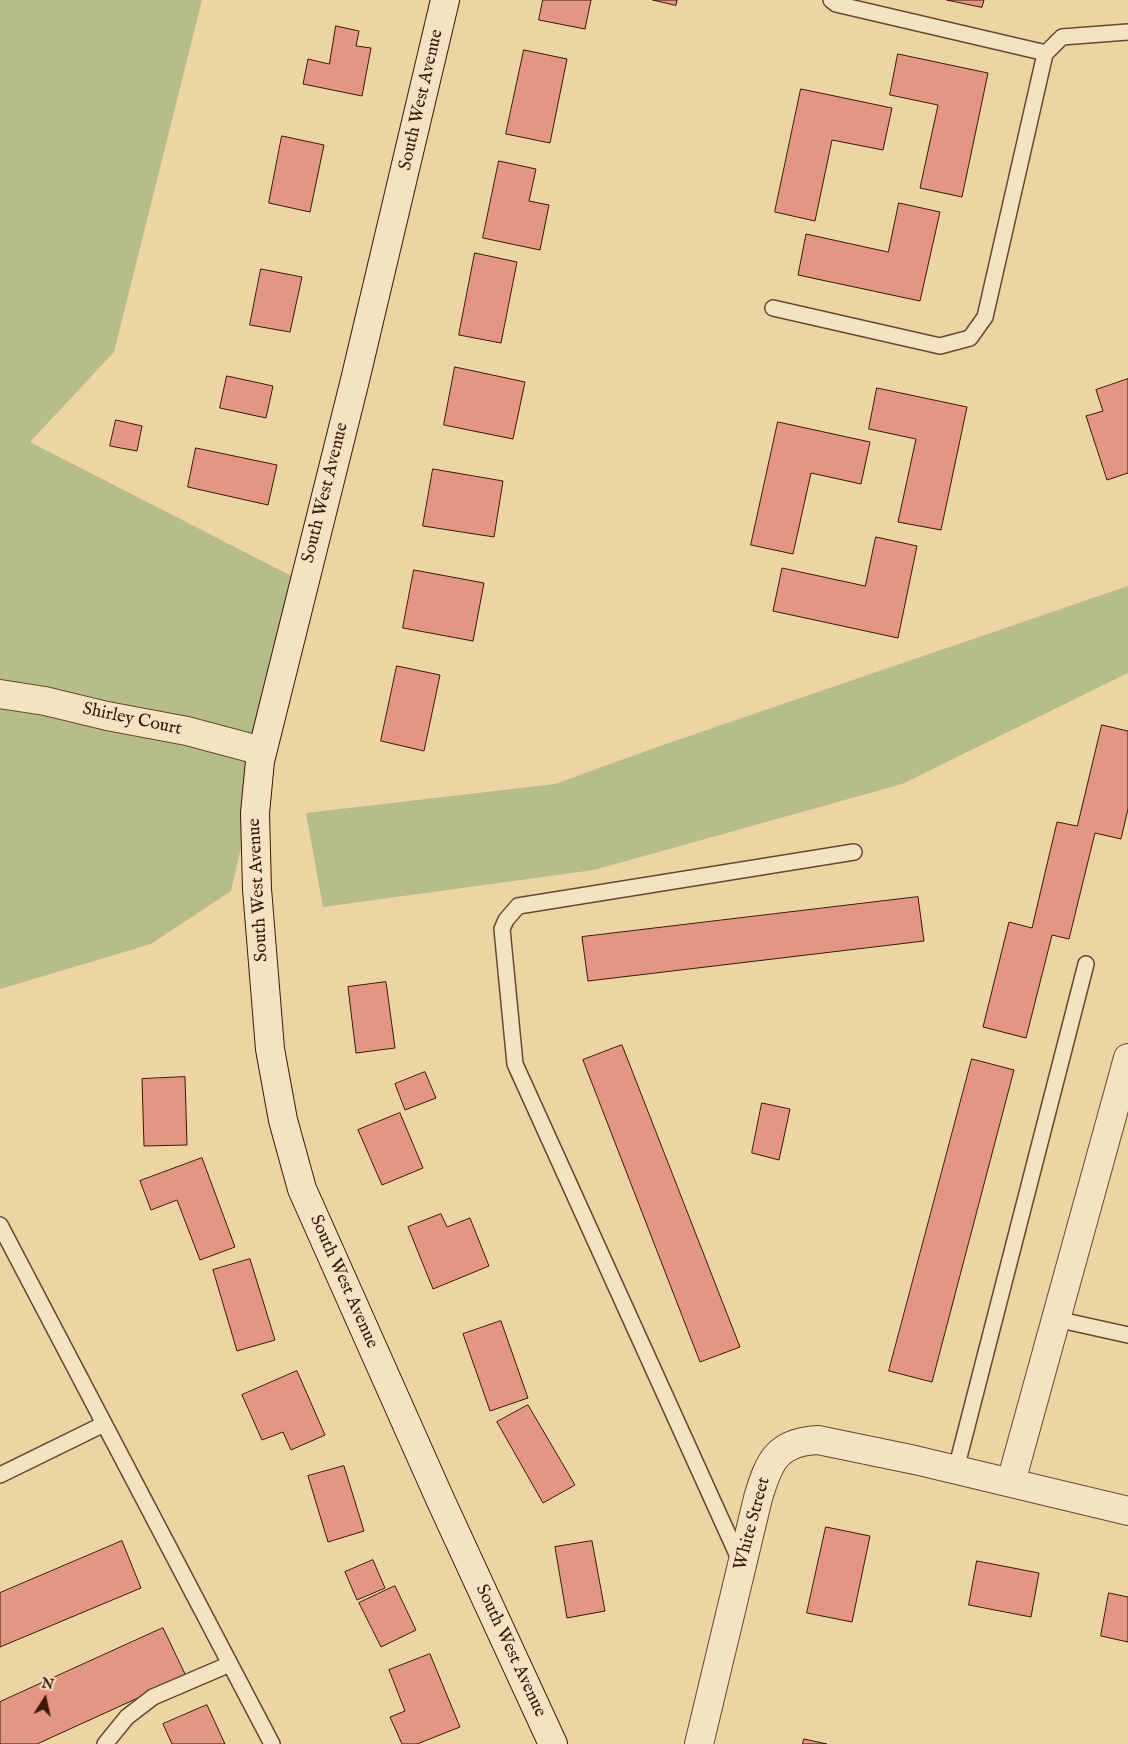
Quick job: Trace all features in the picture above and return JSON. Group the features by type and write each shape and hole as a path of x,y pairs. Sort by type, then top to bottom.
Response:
{"street":[{"name":"South West Avenue","path":"445,0 354,380 262,751 255,813 256,889 270,1049 283,1120 302,1189 440,1499 553,1744"},
{"name":"Shirley Court","path":"0,694 45,701 107,716 187,731 262,751"},
{"path":"1011,1482 1056,1319 1120,1120 1128,1058"},
{"name":"White Street","path":"699,1744 741,1565 765,1473 774,1459 786,1447 804,1441 818,1440 1011,1482 1128,1511"}],"lane":[{"path":"831,0 836,4 1046,53"},
{"path":"773,308 940,346 970,338 985,317 1046,53 1062,37 1128,32"},
{"path":"741,1565 515,1064 502,929 506,920 518,906 854,852"},
{"path":"956,1470 1086,964"},
{"path":"0,1225 272,1744"},
{"path":"1056,1319 1128,1335"},
{"path":"0,1475 104,1424"},
{"path":"106,1744 128,1717 153,1697 230,1664"}],"green space":[{"path":"0,0 202,0 114,352 30,442 303,582 231,891 151,944 0,989"},
{"path":"1128,586 1128,673 902,784 594,870 323,907 306,813 555,784 660,746"}],"building":[{"path":"543,0 591,0 585,29 539,20"},
{"path":"653,0 677,0 676,5"},
{"path":"947,0 984,0 982,7"},
{"path":"336,26 359,31 356,46 371,48 362,96 303,84 308,59 329,64"},
{"path":"524,50 567,59 550,143 506,134"},
{"path":"898,54 988,73 962,197 920,188 938,105 890,95"},
{"path":"801,89 892,108 883,150 832,140 815,221 775,212"},
{"path":"282,136 324,145 310,212 269,203"},
{"path":"499,161 536,169 529,201 549,205 540,250 483,238"},
{"path":"899,203 940,212 920,301 798,275 806,234 888,252"},
{"path":"475,253 517,262 501,343 459,335"},
{"path":"261,269 302,277 290,332 250,325"},
{"path":"455,367 525,382 513,439 444,425"},
{"path":"227,376 273,386 266,418 220,408"},
{"path":"1128,379 1128,473 1107,480 1086,416 1103,411 1096,390"},
{"path":"877,388 967,407 941,530 898,522 916,439 869,429"},
{"path":"116,420 142,426 137,451 110,446"},
{"path":"778,422 870,442 861,484 811,473 793,554 751,545"},
{"path":"196,448 277,465 268,505 188,487"},
{"path":"433,469 503,481 494,537 423,526"},
{"path":"876,537 917,546 898,638 773,611 782,568 865,586"},
{"path":"414,570 484,583 473,641 403,628"},
{"path":"397,666 440,675 424,751 381,741"},
{"path":"1102,725 1128,731 1128,809 1121,839 1095,833 1069,939 1052,935 1026,1038 983,1027 1009,922 1032,928 1057,822 1077,826"},
{"path":"918,897 924,941 588,981 582,937"},
{"path":"386,982 395,1048 356,1053 348,987"},
{"path":"622,1045 740,1347 700,1362 583,1060"},
{"path":"972,1059 1014,1070 932,1382 889,1371"},
{"path":"425,1072 436,1098 405,1110 395,1084"},
{"path":"185,1077 187,1145 144,1146 142,1079"},
{"path":"762,1103 790,1109 779,1160 752,1153"},
{"path":"400,1113 423,1168 382,1185 358,1130"},
{"path":"202,1158 235,1247 200,1260 177,1200 151,1210 140,1181"},
{"path":"441,1214 447,1227 470,1218 489,1266 433,1289 408,1227"},
{"path":"250,1259 275,1340 237,1351 213,1270"},
{"path":"501,1321 528,1398 490,1411 463,1334"},
{"path":"297,1371 325,1435 291,1450 283,1432 262,1440 242,1395"},
{"path":"528,1405 575,1485 543,1503 497,1422"},
{"path":"344,1466 364,1531 328,1542 308,1476"},
{"path":"826,1527 870,1536 852,1622 807,1613"},
{"path":"122,1541 141,1588 0,1647 0,1593"},
{"path":"592,1541 605,1611 567,1618 555,1547"},
{"path":"373,1560 385,1588 357,1600 345,1572"},
{"path":"977,1561 1039,1573 1031,1617 969,1605"},
{"path":"395,1586 416,1630 381,1647 359,1603"},
{"path":"1109,1593 1128,1597 1128,1642 1101,1636"},
{"path":"163,1628 186,1676 37,1744 0,1744 0,1702"},
{"path":"430,1654 460,1727 417,1744 402,1744 390,1717 405,1711 389,1670"},
{"path":"207,1705 225,1744 172,1744 163,1724"},
{"path":"804,1739 827,1744 803,1744"}]}
